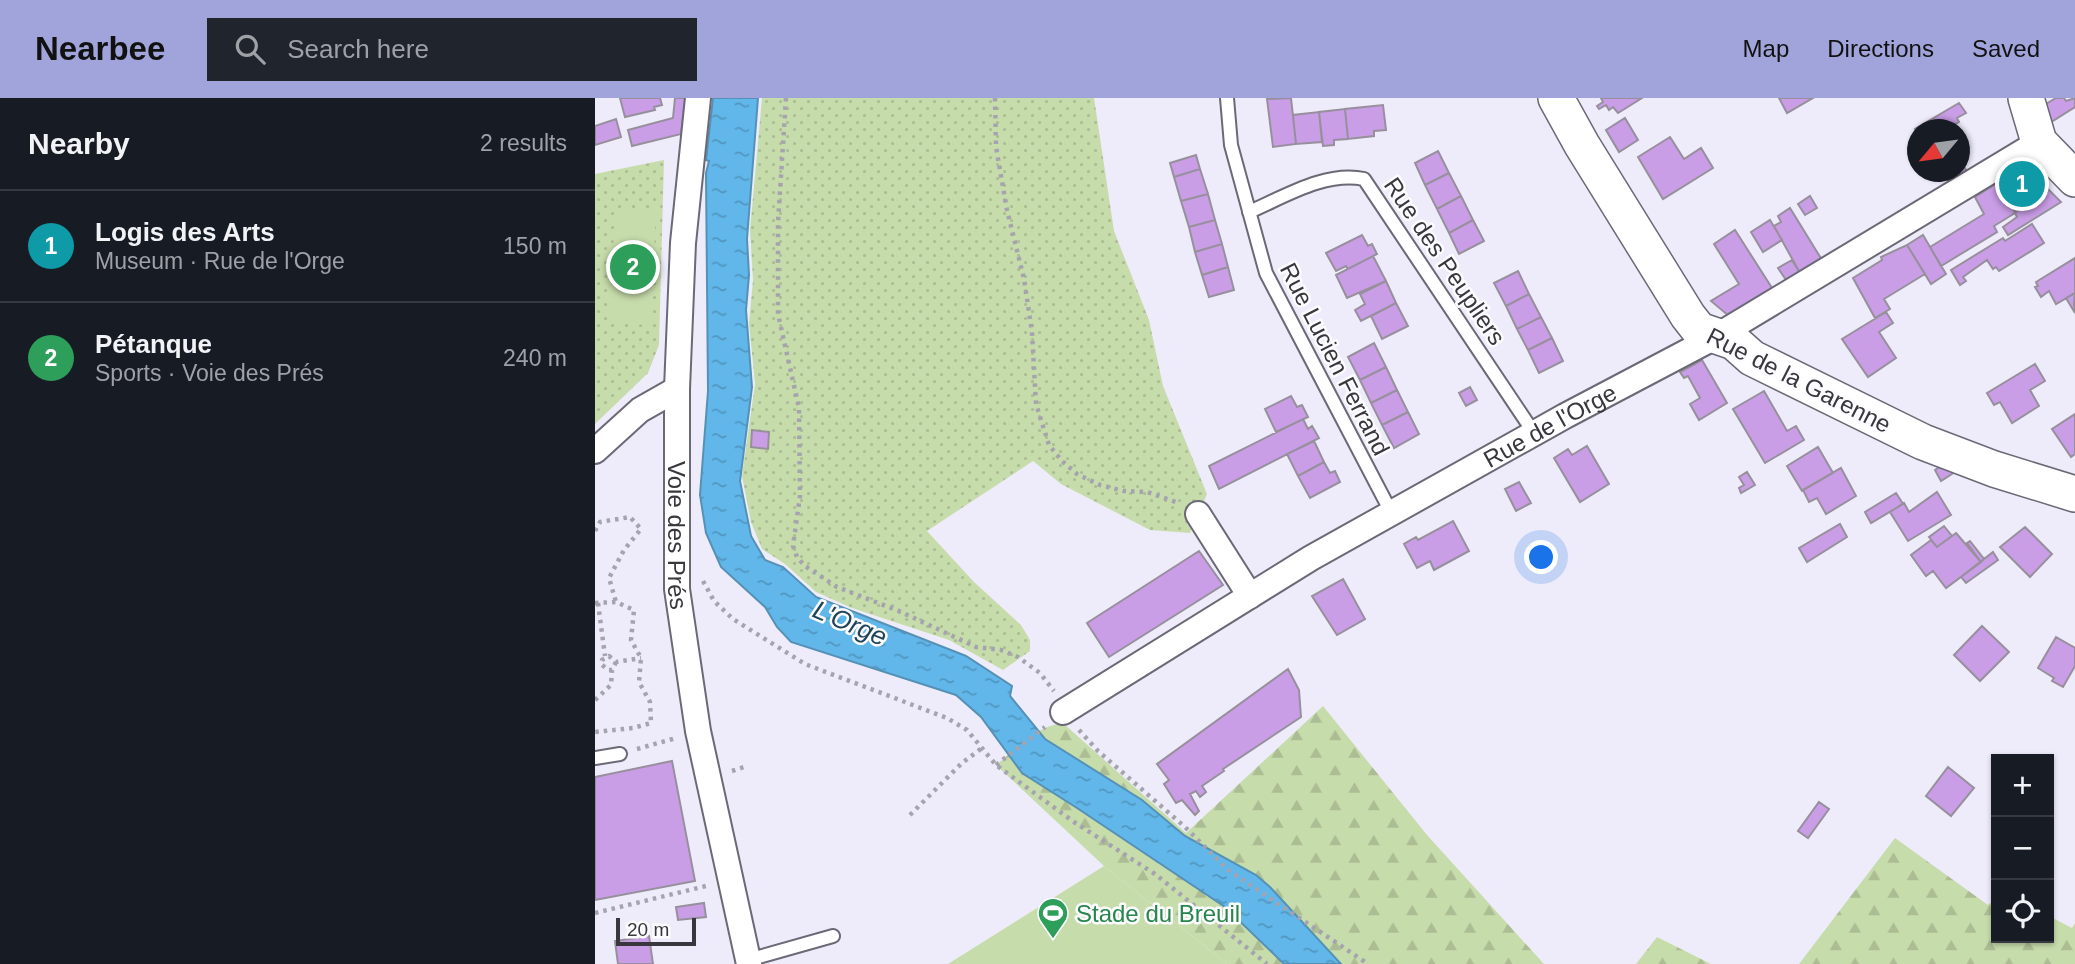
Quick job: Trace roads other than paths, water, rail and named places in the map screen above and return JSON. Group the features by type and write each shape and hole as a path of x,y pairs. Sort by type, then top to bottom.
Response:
{"main road":[{"name":"Rue de la Garenne","path":"1556,98 1582,145 1699,330 1734,342 1752,358 1923,442 1994,469 2075,494"},
{"path":"2026,98 2039,142 2075,179"}],"street":[{"name":"Voie des Prés","path":"698,98 683,243 677,389 677,589 698,731 749,962"},
{"name":"Rue de l'Orge","path":"1054,720 1250,596 1391,512 1717,336 2039,142"},
{"path":"595,451 640,410 677,389"},
{"path":"1198,514 1250,596"}],"lane":[{"name":"Rue Lucien Ferrand","path":"1227,98 1231,145 1266,272 1391,512"},
{"name":"Rue des Peupliers","path":"1249,212 1332,179 1349,176 1364,178 1534,433"},
{"path":"595,758 620,754"},
{"path":"749,962 833,936"}],"water":[{"name":"L'Orge","path":"713,98 758,98 747,239 749,275 746,310 752,387 740,481 751,536 765,560 783,567 816,597 966,656 1012,686 1010,696 1045,739 1142,800 1185,836 1256,875 1341,964 1284,964 1225,907 1022,773 981,717 956,695 791,642 777,627 765,607 721,567 706,533 700,495 708,391 706,173 709,161 706,160"}],"place":[{"name":"Logis des Arts","path":"2022,184"},
{"name":"Pétanque","path":"633,267"},
{"name":"Stade du Breuil","path":"1053,940"}]}
